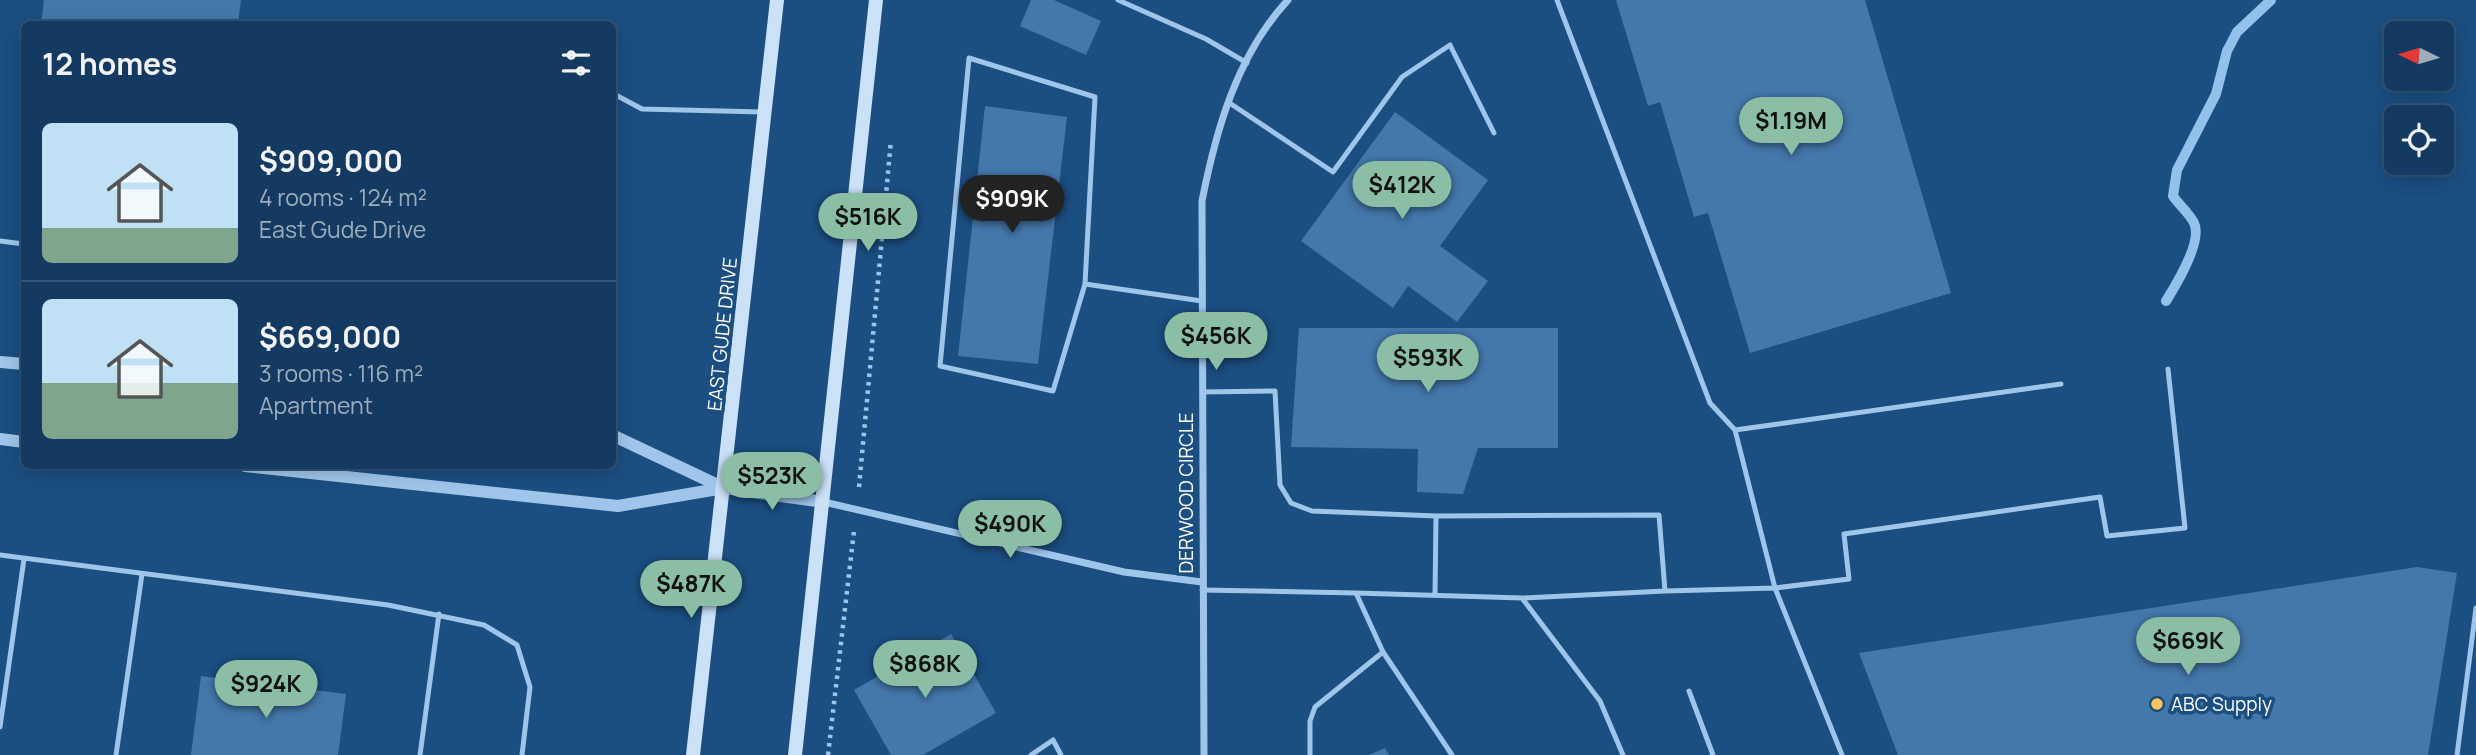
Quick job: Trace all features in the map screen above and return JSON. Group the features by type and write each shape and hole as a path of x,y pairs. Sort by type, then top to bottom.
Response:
{"main road":[{"name":"EAST GUDE DRIVE","path":"693,755 777,0"},
{"path":"795,755 876,0"}],"street":[{"name":"DERWOOD CIRCLE","path":"1204,755 1202,201 1214,139 1228,102 1273,16 1288,0"},
{"path":"0,362 21,364"},
{"path":"616,437 724,488 824,502 1124,572 1202,586"},
{"path":"0,439 21,442"},
{"path":"273,469 618,506 724,488"}],"lane":[{"path":"1118,0 1206,39 1247,63"},
{"path":"1557,0 1710,402 1735,430 1775,589 1842,755"},
{"path":"1228,102 1333,172 1402,77 1450,45 1493,133"},
{"path":"970,58 1095,97 1085,284 1053,391 940,366 970,58"},
{"path":"616,95 642,109 765,112"},
{"path":"0,241 21,244"},
{"path":"1085,284 1202,301"},
{"path":"1202,586 1522,598 1775,589 1849,579 1844,534 2100,497 2107,536 2185,528 2168,369"},
{"path":"1735,430 2061,384"},
{"path":"1202,392 1275,391 1280,485 1291,503 1311,511 1436,516 1659,515 1665,591"},
{"path":"1435,596 1436,516"},
{"path":"0,555 439,614 484,625 517,645 530,687 522,755"},
{"path":"0,727 23,559"},
{"path":"116,755 142,575"},
{"path":"1356,593 1383,652 1452,755"},
{"path":"1522,598 1600,701 1623,755"},
{"path":"2457,755 2476,608"},
{"path":"421,755 439,614"},
{"path":"1310,755 1310,721 1315,707 1383,652"},
{"path":"1689,691 1713,755"},
{"path":"1031,755 1052,740 1061,755"}],"path":[{"path":"828,755 856,510 891,136"}],"building":[{"path":"44,0 241,0 238,21 41,21"},
{"path":"1031,0 1054,0 1101,21 1086,55 1020,26"},
{"path":"1616,0 1865,0 1951,293 1750,353 1708,213 1694,217 1660,102 1648,106"},
{"path":"985,106 1067,117 1038,364 958,356"},
{"path":"1395,112 1488,180 1440,246 1488,281 1457,322 1408,286 1393,308 1301,241"},
{"path":"1299,328 1558,328 1558,448 1478,448 1463,494 1417,492 1418,449 1291,447"},
{"name":"ABC Supply","path":"2417,567 2457,573 2428,755 1898,755 1859,653"},
{"path":"951,634 996,713 923,755 891,755 854,690"},
{"path":"201,676 346,694 338,755 191,755"},
{"path":"1385,748 1389,755 1369,755"}],"waterway":[{"path":"2166,301 2187,263 2196,231 2194,223 2173,196 2177,170 2216,94 2227,51 2237,32 2271,0"}],"place":[{"name":"ABC Supply","path":"2157,704"}]}
